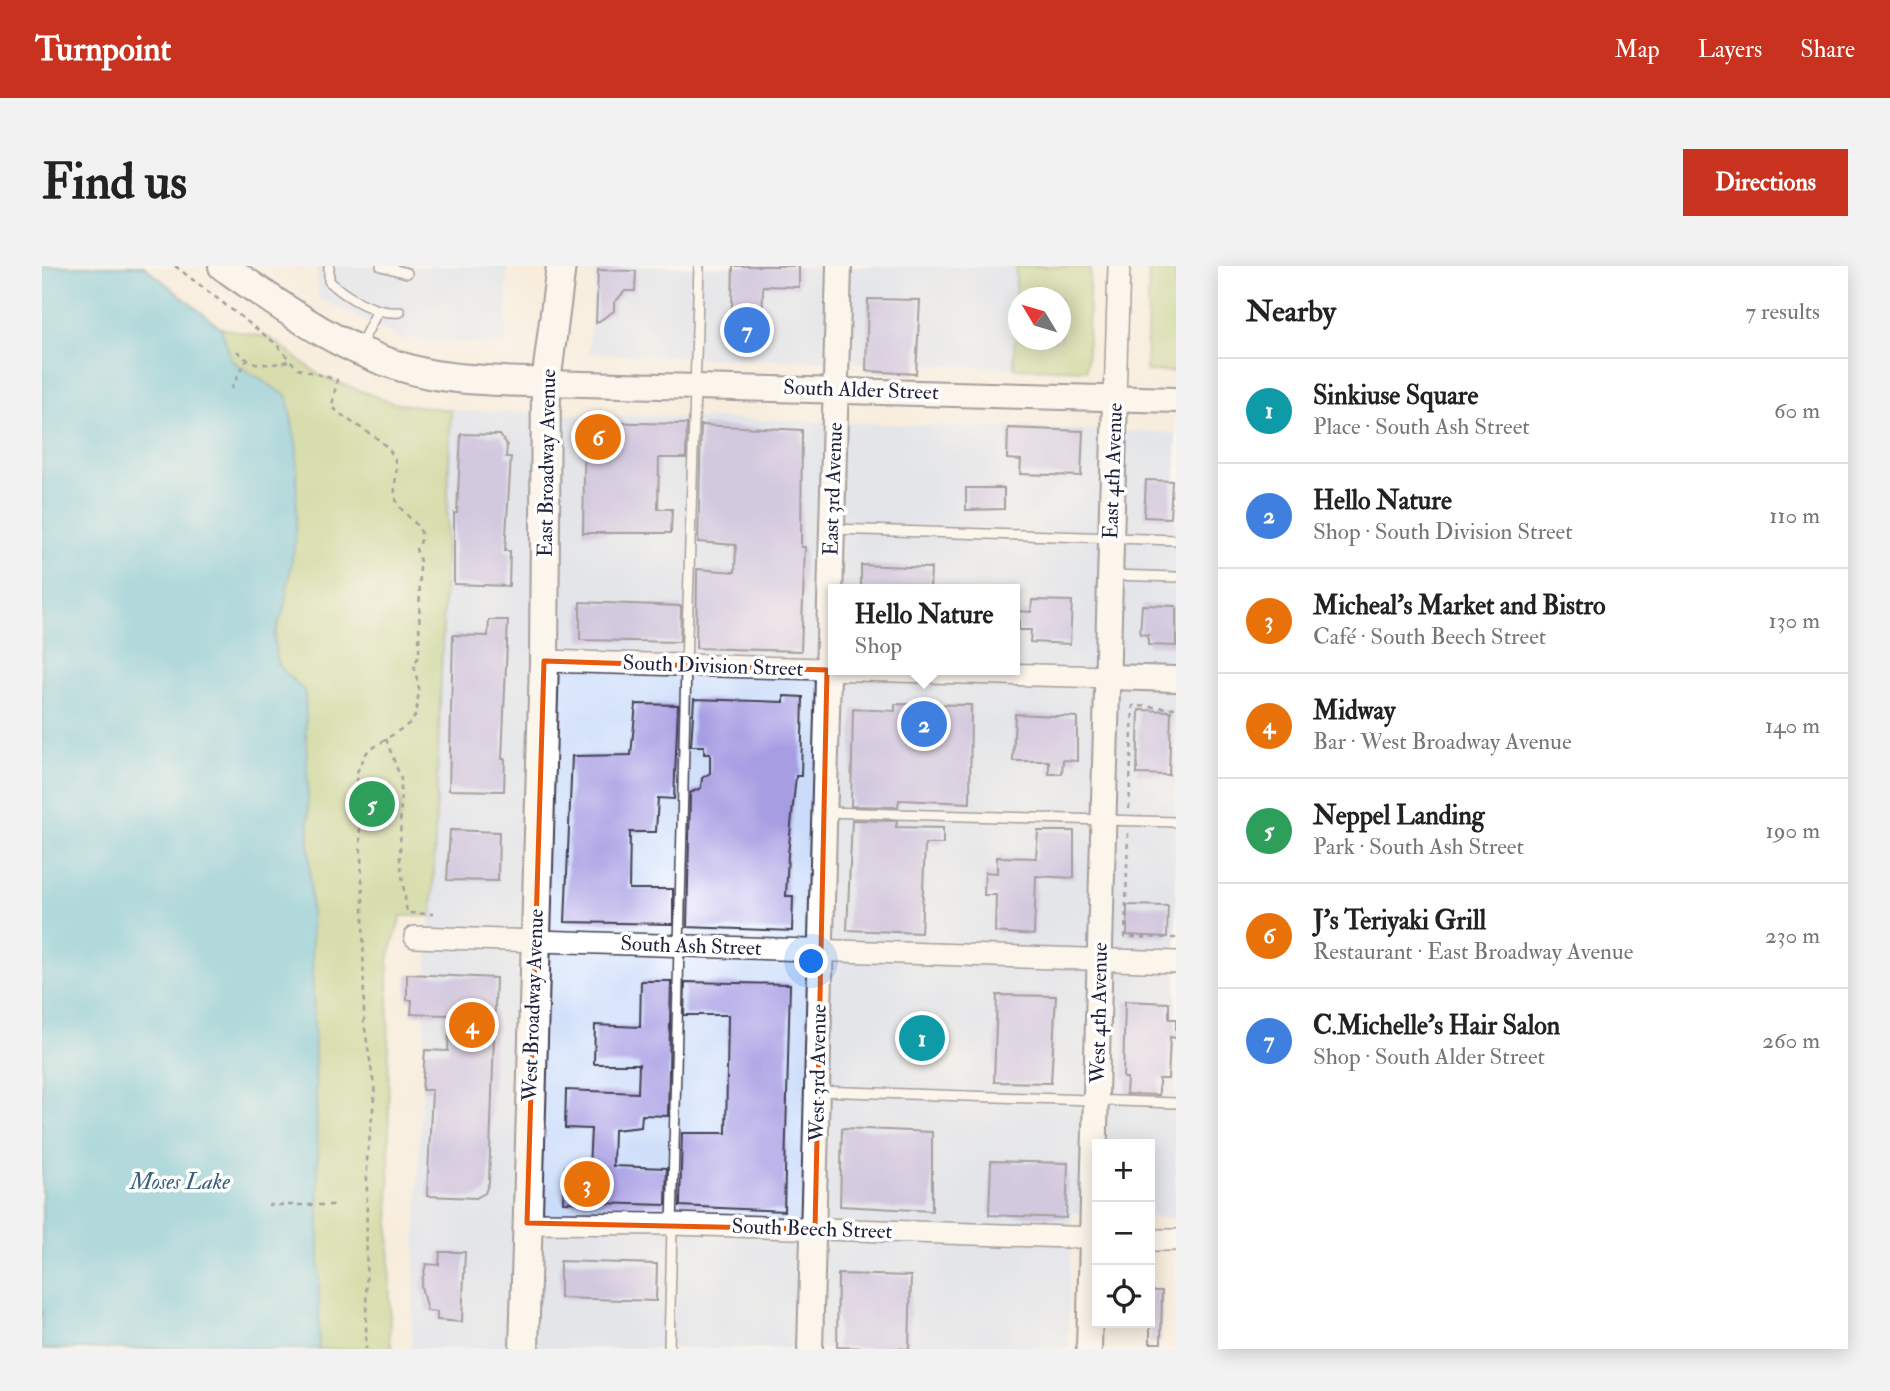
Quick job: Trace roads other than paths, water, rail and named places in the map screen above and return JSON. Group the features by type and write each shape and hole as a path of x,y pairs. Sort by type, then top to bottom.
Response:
{"main road":[{"path":"223,266 309,327 357,349 429,374 546,383"},
{"name":"East Broadway Avenue","path":"544,661 546,383 561,266"},
{"name":"East 3rd Avenue","path":"830,584 839,266"},
{"name":"South Alder Street","path":"546,383 1176,400"},
{"name":"East 4th Avenue","path":"1109,677 1115,398"},
{"name":"East 3rd Avenue","path":"827,670 828,642"},
{"name":"West Broadway Avenue","path":"524,1349 544,661"},
{"name":"West 3rd Avenue","path":"810,1349 827,670"},
{"name":"South Division Street","path":"1109,677 1176,679"},
{"name":"West 4th Avenue","path":"1096,1202 1109,677"},
{"name":"West 4th Avenue","path":"1089,1349 1094,1265"}],"street":[{"name":"East 4th Avenue","path":"1115,398 1119,266"},
{"name":"South Division Street","path":"544,661 827,670"},
{"name":"South Division Street","path":"1020,675 1109,677"},
{"name":"South Ash Street","path":"415,937 1176,962"},
{"name":"South Beech Street","path":"527,1223 672,1224 1092,1238"},
{"path":"1155,1240 1176,1240"}],"lane":[{"path":"329,266 330,281 338,289 378,310 389,314 400,312"},
{"path":"381,266 407,273"},
{"path":"669,1349 685,666 699,266"},
{"path":"357,349 378,310"},
{"path":"832,529 1176,540"},
{"path":"1110,575 1176,577"},
{"path":"823,812 1176,822"},
{"path":"818,1091 1176,1103"}],"water":[{"name":"Moses Lake","path":"42,266 144,266 221,328 232,361 287,396 297,448 296,535 284,609 274,635 277,664 305,692 319,1214 319,1349 42,1349"}],"place":[{"name":"C.Michelle's Hair Salon","path":"747,330"},
{"name":"J's Teriyaki Grill","path":"598,437"},
{"name":"Hello Nature","path":"924,724"},
{"name":"Neppel Landing","path":"372,804"},
{"name":"Midway","path":"472,1025"},
{"name":"Sinkiuse Square","path":"922,1038"},
{"name":"Micheal's Market and Bistro","path":"587,1184"}]}
